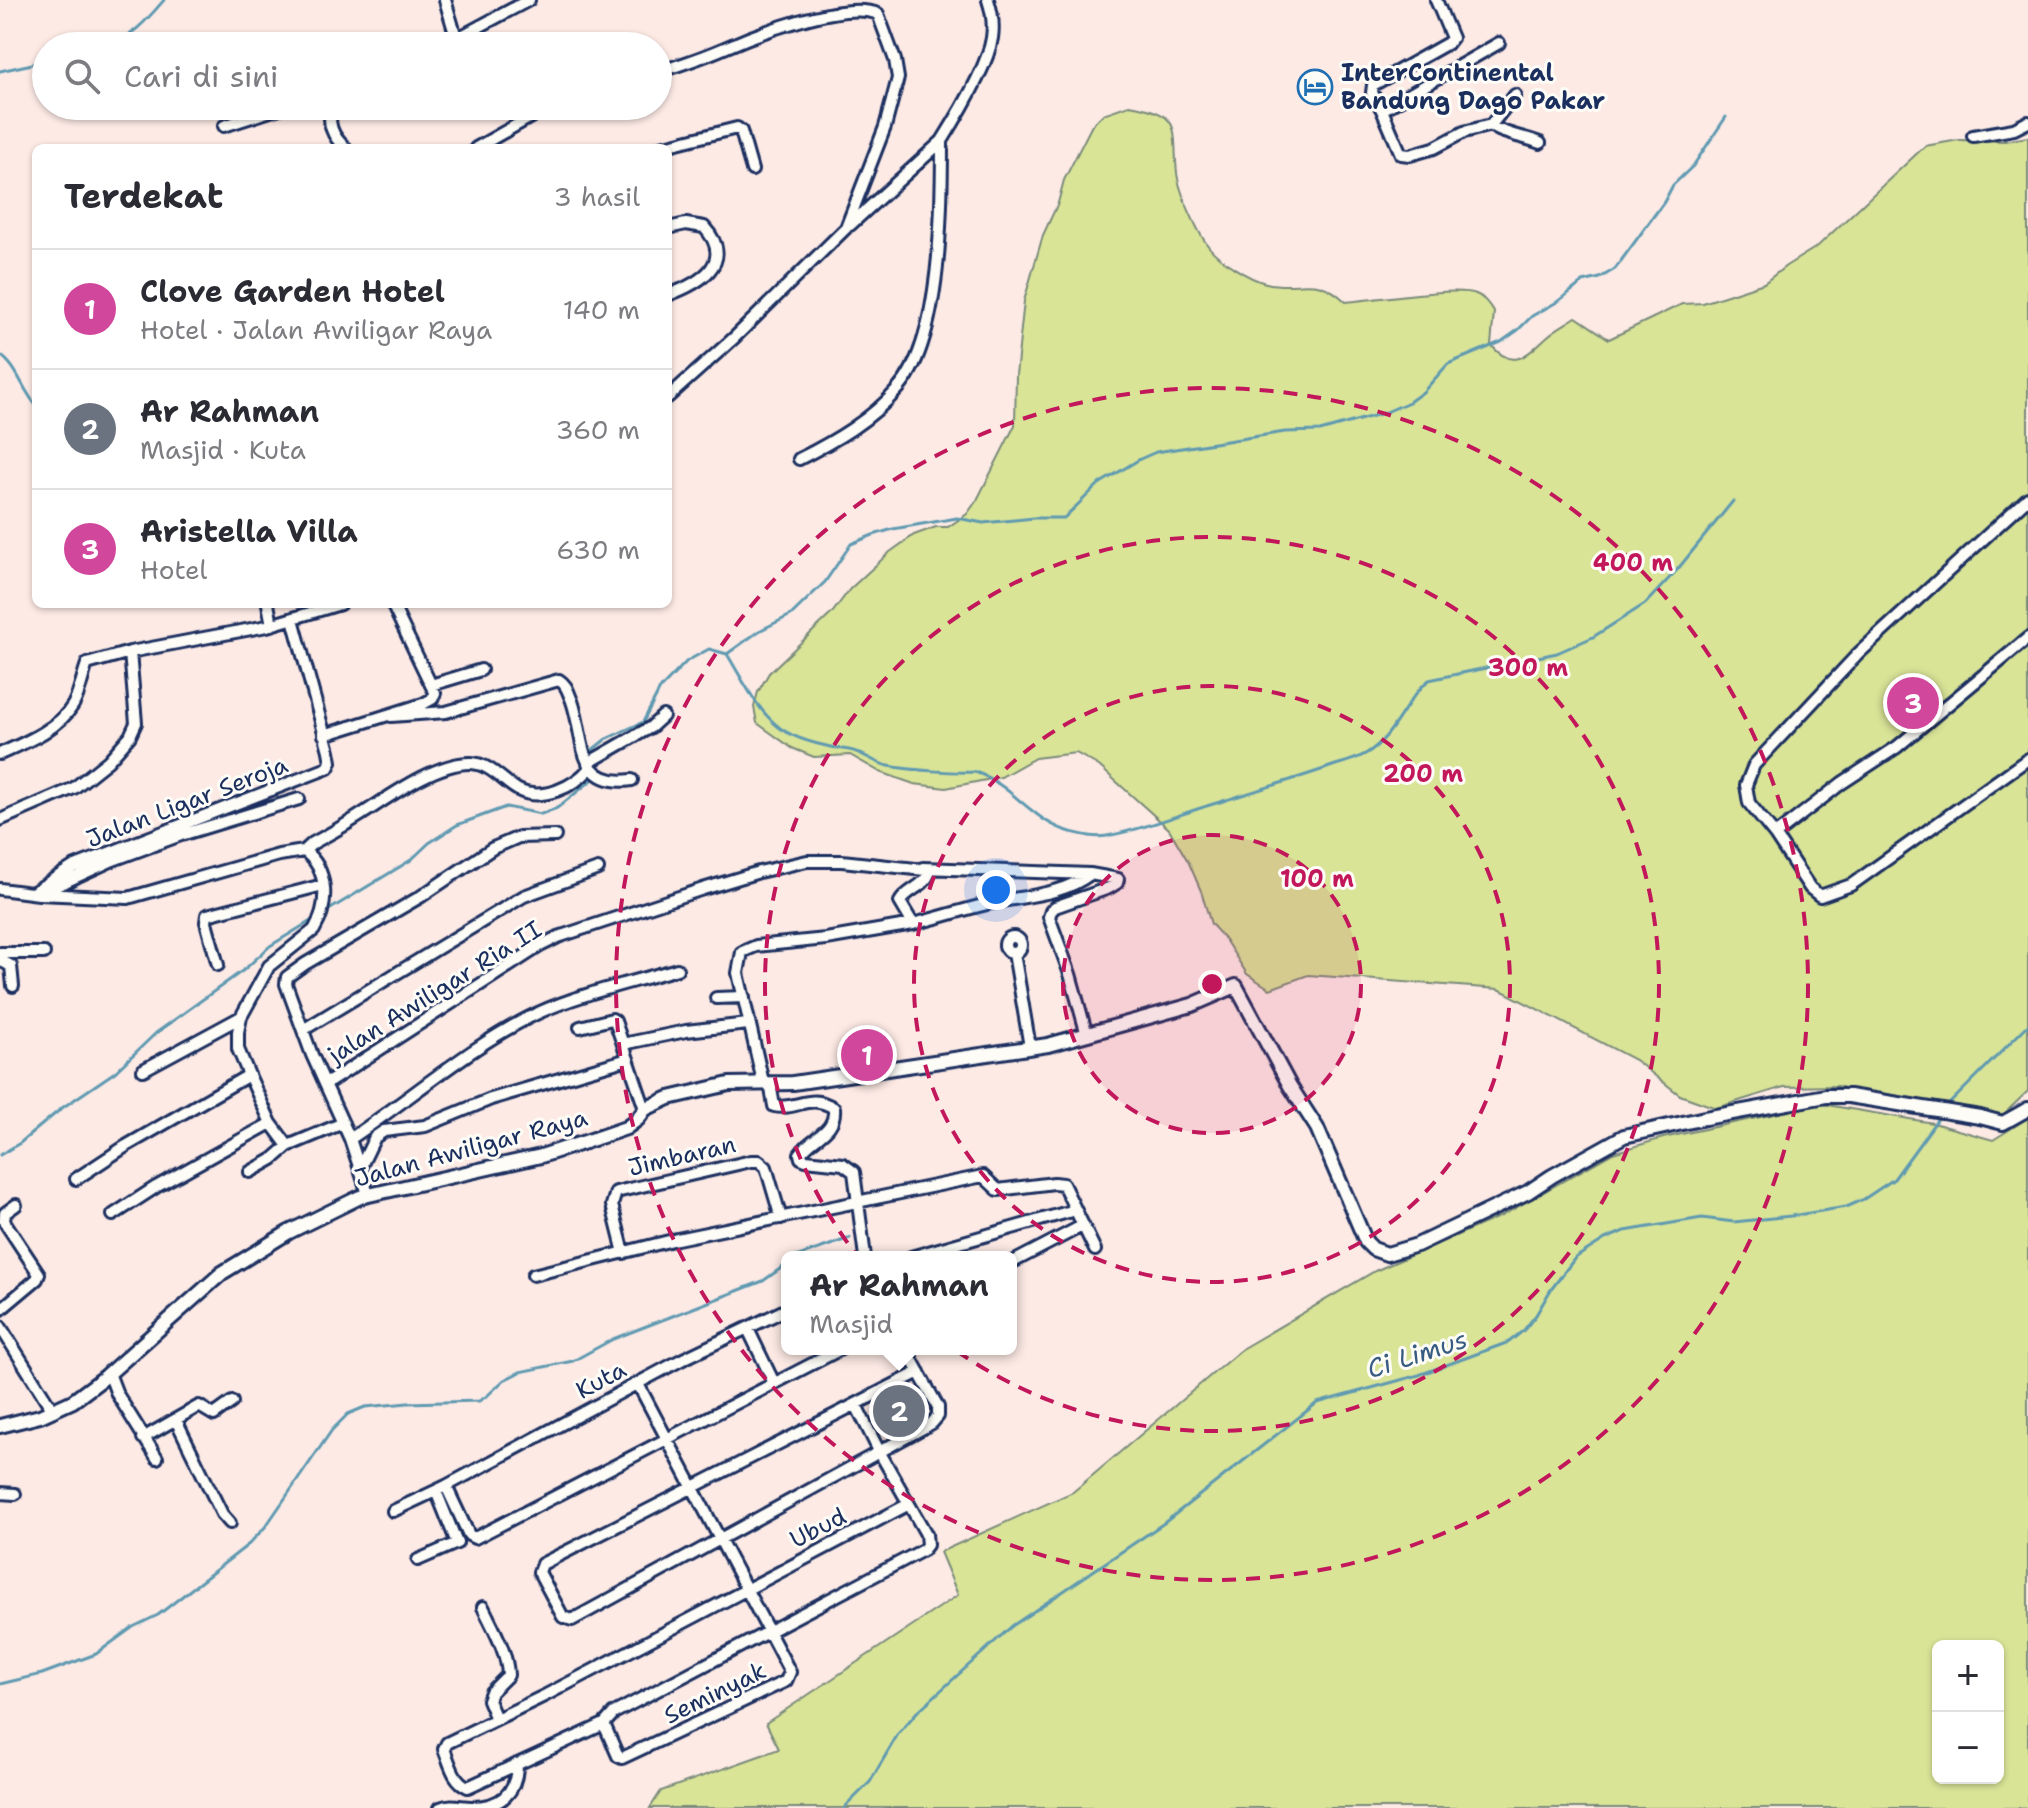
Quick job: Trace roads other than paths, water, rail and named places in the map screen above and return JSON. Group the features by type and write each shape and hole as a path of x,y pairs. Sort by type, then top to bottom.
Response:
{"street":[{"path":"445,0 455,32"},
{"path":"466,32 529,0"},
{"path":"672,393 942,141 966,100 992,41 993,24 988,0"},
{"path":"1436,0 1452,38 1373,85 1372,93 1401,154 1410,155 1434,148 1464,132 1491,125 1515,95"},
{"path":"672,67 725,48 804,12 862,5 878,14 895,60 898,78 885,127 846,228"},
{"path":"1382,110 1499,43"},
{"path":"224,126 243,120"},
{"path":"330,120 341,144"},
{"path":"483,144 525,120"},
{"path":"1973,136 2014,129 2028,122"},
{"path":"1491,125 1495,130 1526,136 1540,143"},
{"path":"672,144 737,128 741,131 752,170"},
{"path":"799,459 871,416 900,388 911,369 927,329 938,263 942,141"},
{"path":"672,227 686,224 704,227 714,242 715,261 706,278 672,293"},
{"path":"2028,498 1859,653 1754,765 1746,785 1749,803 1775,835 1810,888 1820,896 1851,885 2028,759"},
{"path":"269,608 272,625"},
{"path":"0,754 41,733 67,715 78,694 87,664 130,652 272,625 327,608"},
{"path":"293,619 324,735 391,716 432,699 435,693 394,608"},
{"path":"1775,835 1842,783 1897,747 2028,638"},
{"path":"0,820 74,788 108,761 130,736 136,723 130,652"},
{"path":"431,685 481,670"},
{"path":"391,716 446,712 559,680 565,684 579,721 581,745 589,766 604,779 617,782 632,780"},
{"path":"0,889 36,894 128,898 279,855 304,851 410,783 466,763 482,765 518,789 554,792 568,786 589,766 663,716"},
{"name":"Jalan Ligar Seroja","path":"36,894 57,876 87,861 328,768 331,762 324,735"},
{"path":"36,894 113,860 181,835 299,799"},
{"path":"368,1194 350,1139 303,1030 286,981 289,973 420,897 493,848 519,837 555,836"},
{"path":"288,1146 271,1123 236,1041 241,1017 269,966 314,930 324,908 318,863 304,851"},
{"name":"jalan Awiligar Ria II","path":"326,1084 540,946 759,872 823,859 921,868 1090,874"},
{"path":"913,924 900,902 904,895 927,879 929,874 921,868"},
{"path":"303,1030 524,896 598,869"},
{"path":"864,1251 855,1177 850,1168 843,1164 806,1160 800,1154 831,1127 834,1108 823,1101 813,1100 774,1106 748,1024 738,966 739,956 745,949 913,924 1051,891 1090,874 1118,879 1109,888 1055,907 1049,917 1070,974 1087,1035"},
{"path":"218,965 206,922 207,915 323,885"},
{"path":"0,953 44,953"},
{"path":"1014,953 1030,1047"},
{"path":"0,960 11,966 13,986"},
{"path":"350,1139 488,1043 534,1015 556,1005 677,969"},
{"name":"Jalan Awiligar Raya","path":"0,1426 53,1411 73,1401 222,1273 289,1232 368,1194 570,1147 626,1128 645,1109 669,1098 710,1087 815,1081 1030,1047 1087,1035 1192,1005 1236,986 1290,1086 1317,1128 1366,1242 1373,1249 1387,1254 1417,1245 1515,1198 1610,1143 1635,1133 1826,1096 1849,1096 2003,1123 2028,1109"},
{"path":"716,998 744,997"},
{"path":"143,1070 241,1017"},
{"path":"580,1027 613,1020 645,1109"},
{"path":"623,1044 686,1031 748,1024"},
{"path":"360,1168 375,1137 384,1131 425,1126 491,1099 628,1059"},
{"path":"76,1179 126,1146 249,1075"},
{"path":"113,1215 156,1187 271,1123"},
{"path":"250,1172 288,1146 343,1123"},
{"name":"Jimbaran","path":"624,1253 612,1205 616,1192 751,1161 759,1161 766,1167 781,1218"},
{"path":"533,1275 983,1176 998,1190 1063,1184 1095,1250"},
{"path":"0,1310 39,1274 4,1221 5,1213 16,1205"},
{"path":"932,1251 1075,1210"},
{"path":"1017,1260 1082,1226"},
{"name":"Kuta","path":"393,1511 781,1312"},
{"path":"0,1326 53,1411"},
{"path":"748,1329 774,1383"},
{"path":"441,1489 469,1535 475,1538 829,1355"},
{"path":"909,1355 919,1372 938,1407 938,1416 932,1423 572,1620 563,1617 539,1572 542,1564 919,1372"},
{"path":"109,1373 117,1394 157,1458"},
{"path":"638,1384 770,1633 915,1556 927,1545 926,1534 856,1405"},
{"path":"143,1438 199,1406 214,1415 232,1402"},
{"path":"176,1420 222,1514 230,1523"},
{"path":"418,1560 457,1543 441,1489"},
{"path":"0,1493 15,1494"},
{"name":"Ubud","path":"746,1588 909,1504"},
{"path":"604,1724 468,1787 459,1781 445,1745 746,1588"},
{"path":"483,1607 498,1638 508,1675 491,1692 488,1700 496,1719"},
{"name":"Seminyak","path":"770,1633 790,1672 786,1681 628,1758 618,1756 604,1724 614,1713 770,1633"},
{"path":"440,1808 450,1804 475,1807 493,1803 510,1794 517,1780 517,1764"}],"waterway":[{"path":"132,32 164,0"},
{"path":"0,71 32,64"},
{"path":"727,654 759,631 791,615 825,582 851,544 873,535 957,518 983,523 1064,518 1099,484 1156,452 1285,432 1320,431 1384,413 1409,402 1423,392 1448,364 1501,342 1532,316 1583,282 1600,278 1615,269 1673,185 1693,166 1726,117"},
{"path":"0,355 11,365 32,399"},
{"path":"590,757 591,751 606,739 643,722 660,689 687,661 709,649 727,654 763,712 780,728 795,736 854,751 889,766 975,772 1000,785 1057,827 1093,836 1122,833 1362,756 1385,737 1429,680 1557,653 1593,637 1645,604 1733,501"},
{"path":"324,913 411,860 429,843 457,825 506,807 541,814 557,808 592,780 595,774"},
{"path":"0,1155 115,1072 156,1033 245,969 270,946 314,919"},
{"name":"Ci Limus","path":"1946,1107 2028,1025"},
{"name":"Ci Limus","path":"844,1808 870,1782 898,1734 917,1712 1012,1626 1164,1523 1317,1403 1419,1375 1509,1342 1536,1315 1575,1258 1605,1239 1625,1231 1702,1218 1734,1222 1791,1216 1846,1207 1864,1199 1894,1179 1942,1113"},
{"path":"813,1251 850,1238"},
{"path":"0,1684 42,1674 96,1654 133,1627 158,1615 249,1544 266,1526 332,1430 348,1414 365,1407 479,1401 504,1380 520,1372 573,1361 613,1339 763,1281 781,1268"}],"place":[{"name":"InterContinental Bandung Dago Pakar","path":"1315,87"},
{"name":"Aristella Villa","path":"1913,703"},
{"name":"Clove Garden Hotel","path":"867,1055"},
{"name":"Ar Rahman","path":"899,1411"}]}
